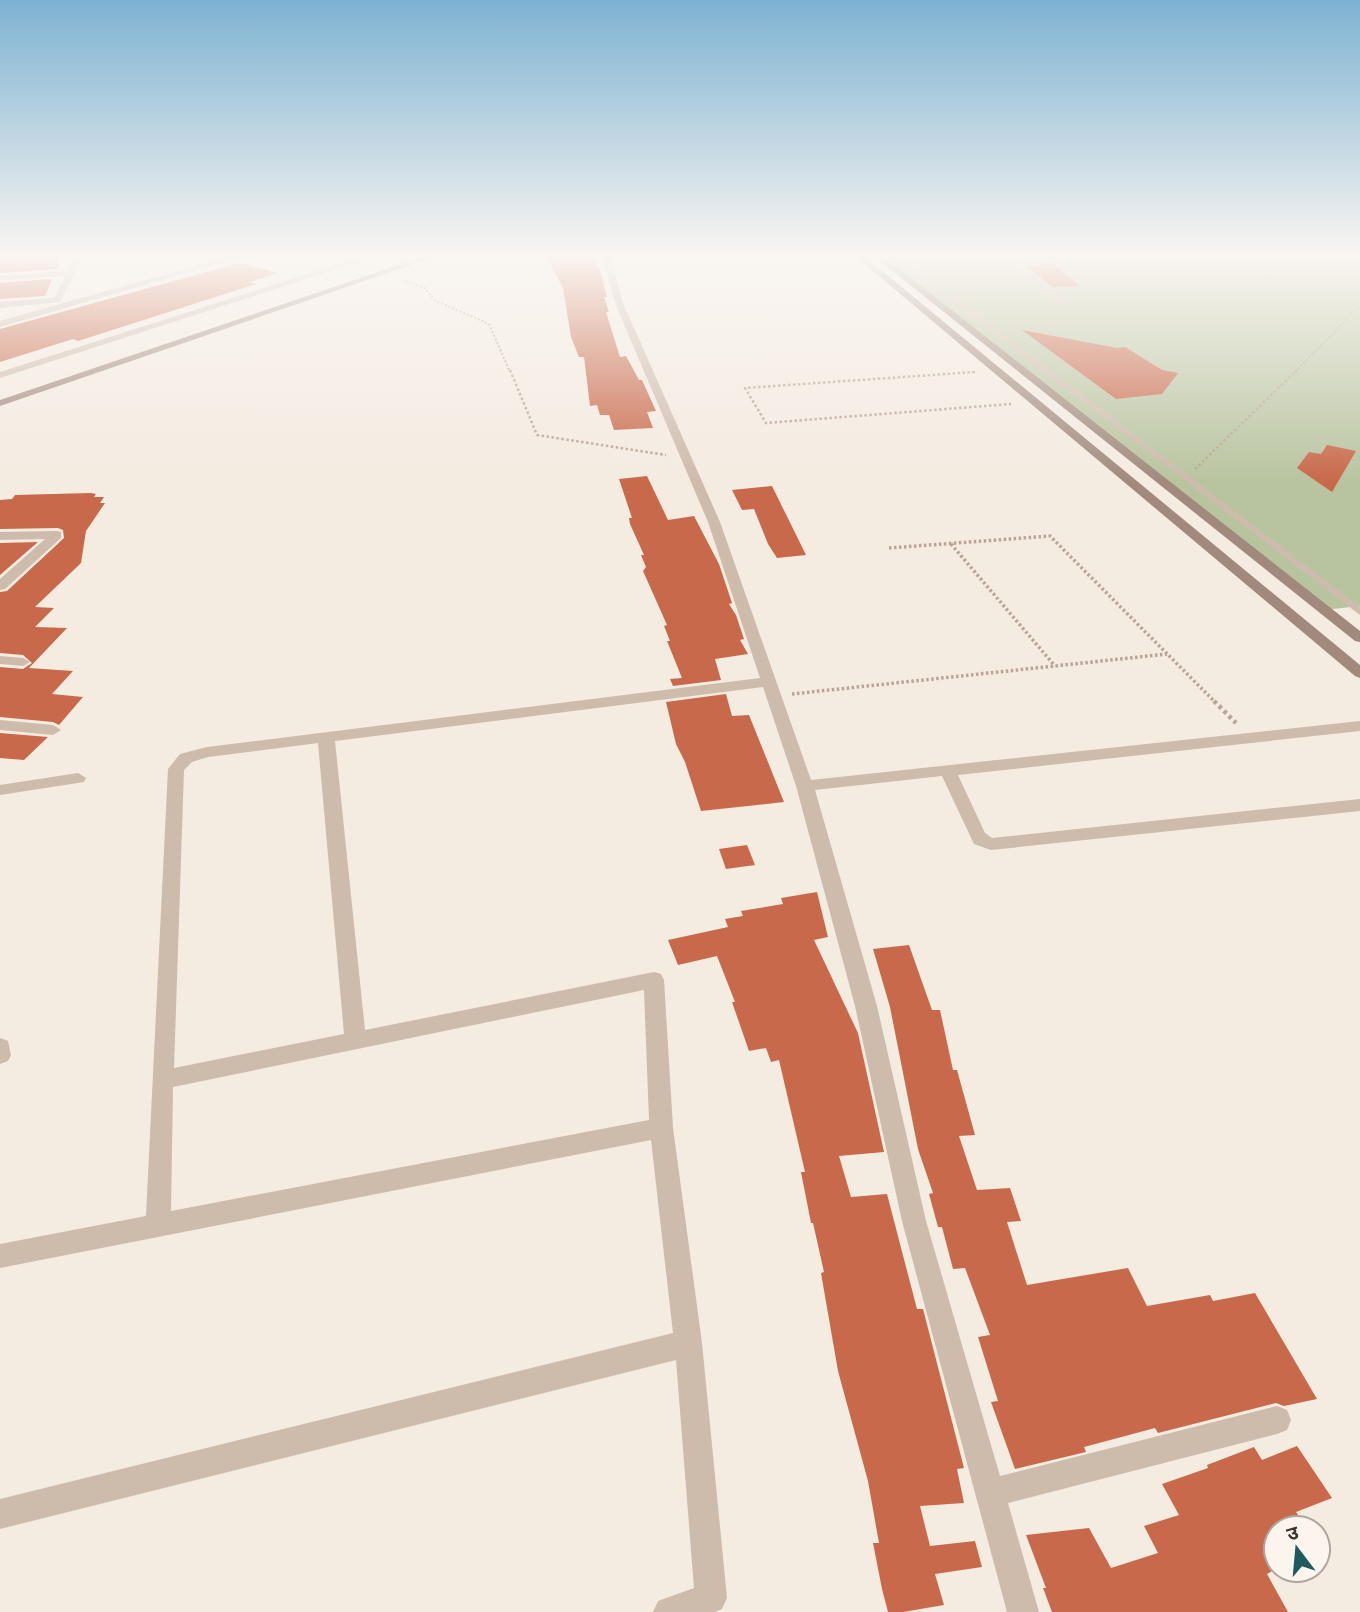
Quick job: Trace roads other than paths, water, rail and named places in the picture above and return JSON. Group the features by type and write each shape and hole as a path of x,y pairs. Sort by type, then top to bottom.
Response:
{"street":[{"path":"0,375 137,331"},
{"path":"0,394 188,331"},
{"path":"0,403 214,331"},
{"path":"631,331 715,522 805,786 866,1006 914,1221 1023,1612"},
{"path":"949,331 1360,673"},
{"path":"973,331 1360,638"},
{"path":"0,536 57,535 0,586"},
{"path":"0,660 23,662"},
{"path":"158,1227 176,769 186,758 207,752 326,737 772,689"},
{"path":"805,786 1360,726"},
{"path":"4,729 53,730"},
{"path":"326,737 355,1041"},
{"path":"948,771 980,840 991,844 1360,806"},
{"path":"0,790 78,778"},
{"path":"162,1080 654,980 661,1128 688,1343 711,1598 669,1612"},
{"path":"0,1047 0,1055"},
{"path":"0,1256 661,1128"},
{"path":"0,1514 688,1343"},
{"path":"990,1493 1277,1420"}],"lane":[{"path":"994,331 1360,613"},
{"path":"1335,618 1360,613"}]}
